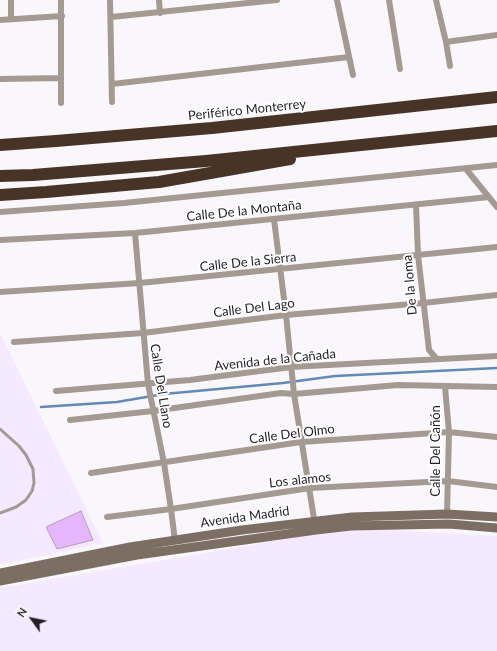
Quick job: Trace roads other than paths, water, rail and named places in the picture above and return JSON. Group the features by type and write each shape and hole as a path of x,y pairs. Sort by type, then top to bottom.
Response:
{"highway":[{"name":"Periférico Monterrey","path":"0,145 212,128 497,98"},
{"path":"0,176 33,175 206,161 497,131"},
{"path":"0,195 54,192 159,182 294,158 308,155 320,150"}],"street":[{"path":"11,0 12,19"},
{"path":"62,0 62,103"},
{"path":"110,0 112,102"},
{"path":"159,0 160,12"},
{"path":"208,0 208,8"},
{"path":"111,17 277,0"},
{"path":"337,0 353,75"},
{"path":"389,0 400,68"},
{"path":"436,0 450,66"},
{"path":"0,20 62,16"},
{"path":"446,42 497,35"},
{"path":"112,84 350,57"},
{"path":"0,79 62,78"},
{"path":"0,212 124,203 497,165"},
{"path":"466,169 497,208"},
{"name":"Calle De la Montaña","path":"0,240 135,233 489,197"},
{"name":"De la loma","path":"416,205 422,303 429,350 437,359"},
{"path":"274,219 281,269 293,391 315,526"},
{"name":"Calle Del Llano","path":"135,233 148,386 164,463 172,509 175,540"},
{"name":"Calle De la Sierra","path":"0,292 140,283 497,247"},
{"name":"Calle Del Lago","path":"14,342 143,333 286,315 497,295"},
{"name":"Avenida de la Cañada","path":"56,391 148,386 225,376 292,370 497,356"},
{"path":"70,420 152,411 293,391 398,385 497,387"},
{"name":"Calle Del Cañón","path":"446,387 449,432 447,514"},
{"name":"Calle Del Olmo","path":"91,473 301,442 449,432 497,437"},
{"name":"Los alamos","path":"107,517 172,509 310,488 448,481 497,487"},
{"name":"Avenida Madrid","path":"0,581 137,555 315,526 352,517 447,514 497,517"},
{"name":"Avenida Madrid","path":"0,573 175,540 242,530 315,526 449,524 497,528"}],"lane":[{"path":"0,429 19,446 26,455 33,469 34,483 32,491 26,500 16,507 0,513"}],"waterway":[{"path":"41,407 117,402 164,394 283,383 335,376 497,368"}]}
